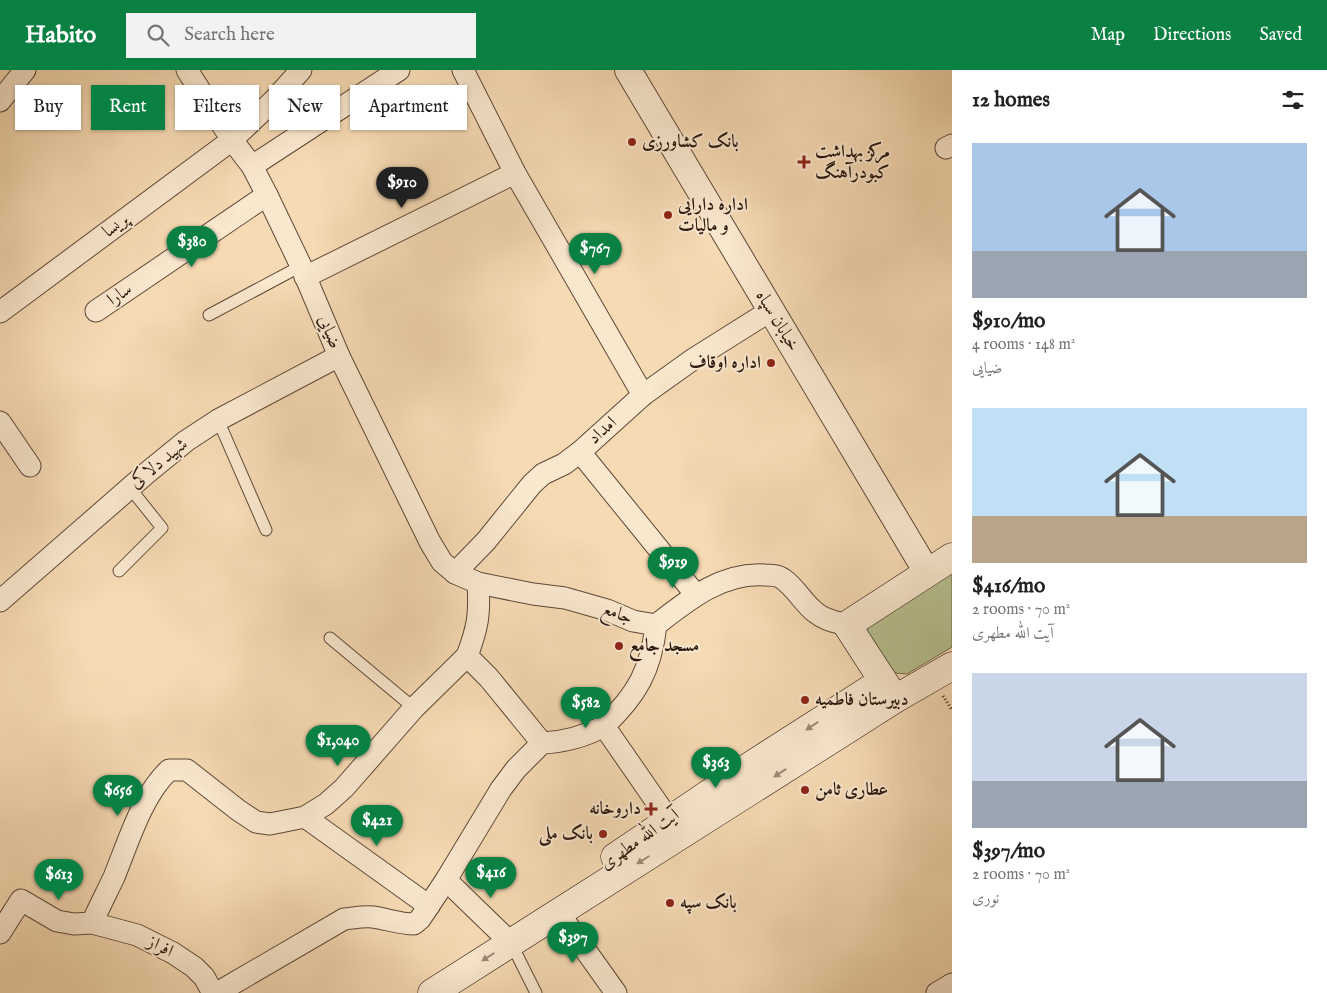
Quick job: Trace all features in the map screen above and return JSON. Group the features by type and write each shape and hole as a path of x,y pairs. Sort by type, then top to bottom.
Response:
{"main road":[{"path":"952,557 847,625 889,690 952,666"},
{"name":"آیت الله مطهری","path":"559,913 590,876 669,820 889,690"},
{"name":"آیت الله مطهری","path":"432,993 559,913 889,690"}],"street":[{"path":"0,101 25,70"},
{"name":"ضیایی","path":"187,70 232,140 252,166 267,195 303,271 339,356 430,542 442,562 455,573 478,583"},
{"name":"پریسا","path":"0,312 232,140 275,99 301,70"},
{"path":"252,166 399,70"},
{"path":"463,70 515,173 643,395"},
{"name":"خیابان سپاه","path":"628,70 927,572"},
{"path":"303,271 515,173"},
{"name":"سارا","path":"96,311 267,195"},
{"name":"امداد","path":"455,573 486,541 532,484 543,474 564,464 580,452 643,395 692,360 770,311"},
{"name":"شهید دلاکی","path":"0,601 186,441 218,420 339,356"},
{"path":"0,422 30,466"},
{"path":"580,452 696,595"},
{"name":"جامع","path":"478,583 533,594 566,598 607,610 633,621 656,625 696,595 732,579 753,574 772,575 782,578 815,613 828,620 847,625"},
{"path":"92,923 135,824 160,778 169,770 187,770 256,822 270,824 304,817 326,804 344,788 414,708 467,656 477,630 478,583"},
{"path":"215,993 344,919 373,917 405,924 414,924 420,919 446,880 500,789 516,769 542,743 578,738 604,726 633,694 650,663 656,625"},
{"path":"467,656 489,678 542,743"},
{"path":"604,726 669,820"},
{"path":"304,817 429,906"},
{"path":"446,880 511,943"},
{"name":"افراز","path":"0,933 21,900 57,921 74,924 92,923 137,935 173,953 194,967 215,993"},
{"path":"559,913 616,993"},
{"path":"937,993 952,984"}],"lane":[{"path":"209,315 303,271"},
{"path":"218,420 266,530"},
{"path":"119,571 162,528 130,488"},
{"path":"330,638 414,708"},
{"path":"511,943 536,993"}],"green space":[{"path":"952,572 952,647 907,674 894,673 867,631 868,627"}],"place":[{"name":"بانک کشاورزی","path":"632,142"},
{"name":"مرکز بهداشت کبودرآهنگ","path":"804,162"},
{"name":"اداره دارایی و مالیات","path":"668,215"},
{"name":"اداره اوقاف","path":"771,363"},
{"name":"مسجد جامع","path":"619,646"},
{"name":"دبیرستان فاطمیه","path":"805,700"},
{"name":"عطاری ثامن","path":"805,790"},
{"name":"داروخانه","path":"651,809"},
{"name":"بانک ملی","path":"603,834"},
{"name":"بانک سپه","path":"670,903"}]}
